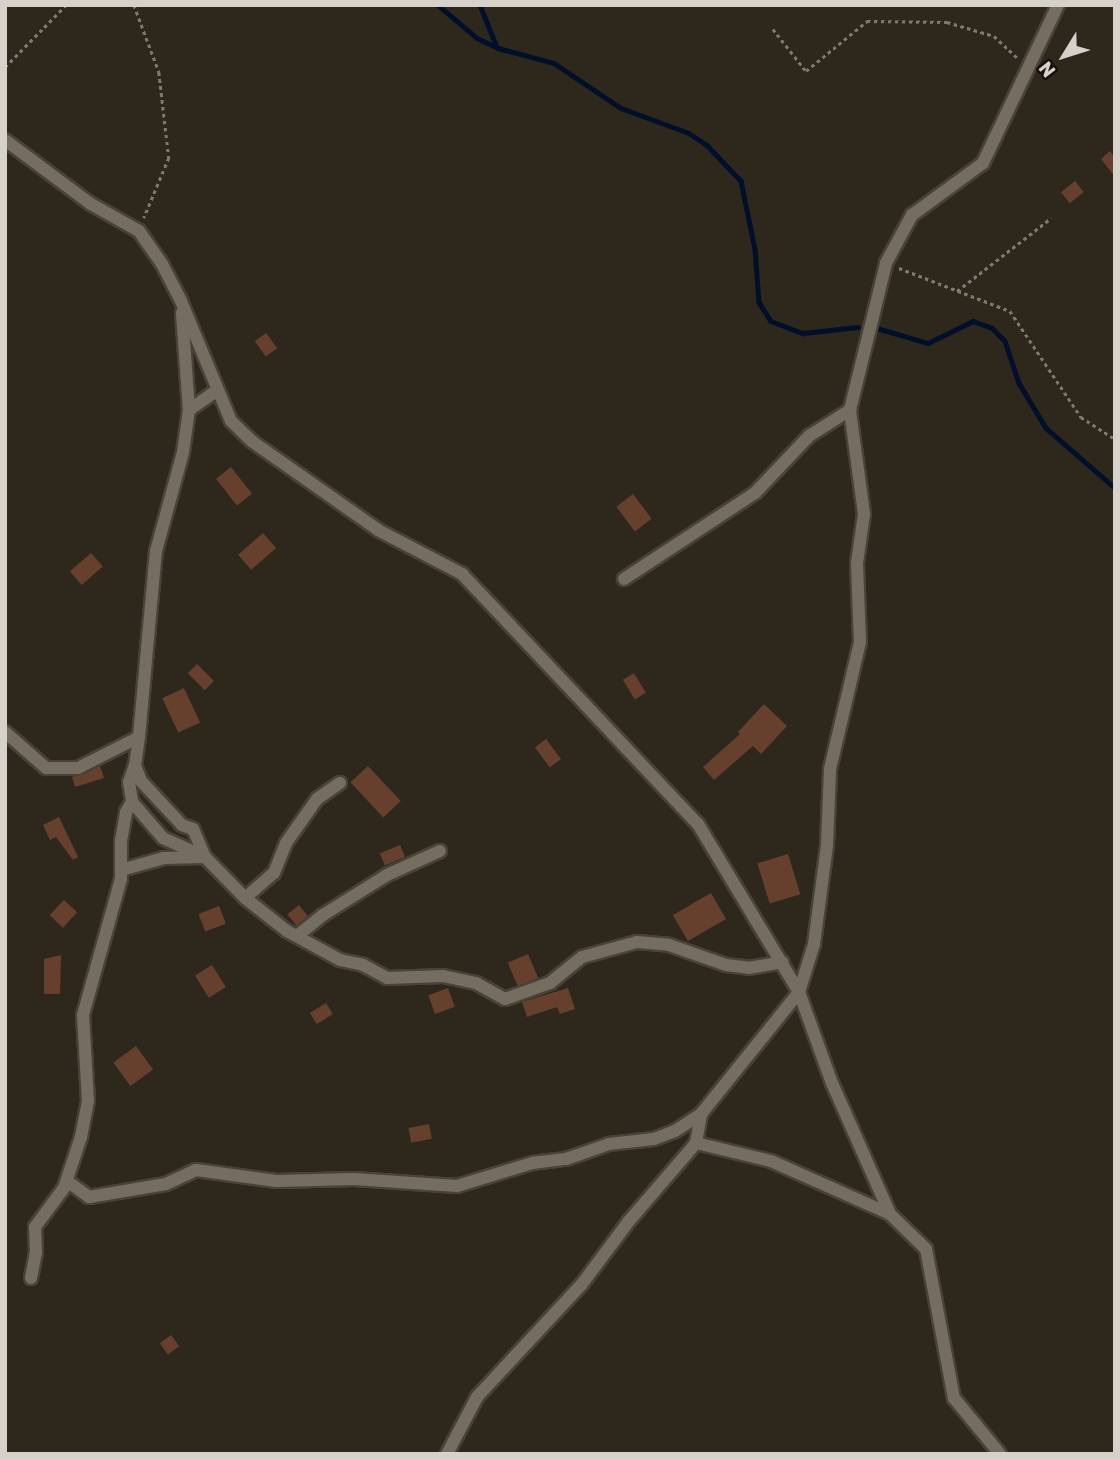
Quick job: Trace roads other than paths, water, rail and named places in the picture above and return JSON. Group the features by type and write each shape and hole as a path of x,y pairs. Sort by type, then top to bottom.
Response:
{"street":[{"path":"67,1181 89,1197 166,1184 195,1170 276,1181 354,1180 457,1186 532,1163 566,1159 609,1144 654,1139 675,1131 701,1114 799,992 814,944 827,845 830,769 860,642 857,563 864,514 850,410 886,263 912,215 982,163 1058,5"},
{"path":"5,140 91,204 139,231 162,264 181,301 232,421 253,442 378,530 462,574 698,824 799,992 832,1083 890,1214"},
{"path":"181,301 189,410 183,452 156,551 139,737 135,765 129,782 132,802 163,838 205,857"},
{"path":"189,410 218,390"},
{"path":"624,579 755,493 809,436 850,410"},
{"path":"5,732 46,768 78,768 139,737"},
{"path":"135,765 141,781 182,825 193,829 205,857 245,898 297,936 340,960 363,965 387,978 443,976 476,983 505,999 550,983 582,957 637,942 669,945 726,965 749,968 782,962"},
{"path":"245,898 274,873 286,843 317,799 340,783"},
{"path":"31,1278 36,1253 34,1227 67,1181 89,1101 83,1015 100,964 121,870 121,841 126,812 132,802"},
{"path":"297,936 323,915 387,875 440,851"},
{"path":"121,870 164,858 205,857"},
{"path":"447,1454 477,1397 582,1284 629,1221 696,1143 701,1114"},
{"path":"696,1143 771,1161 890,1214 926,1249 954,1398 1000,1454"}],"waterway":[{"path":"438,5 477,38 498,48 554,63 621,108 689,133 707,145 741,181 755,249 759,302 771,321 803,333 858,327"},
{"path":"480,5 497,47"},
{"path":"877,328 928,343 973,321 992,328 1005,341 1019,383 1046,428 1115,488"}]}
